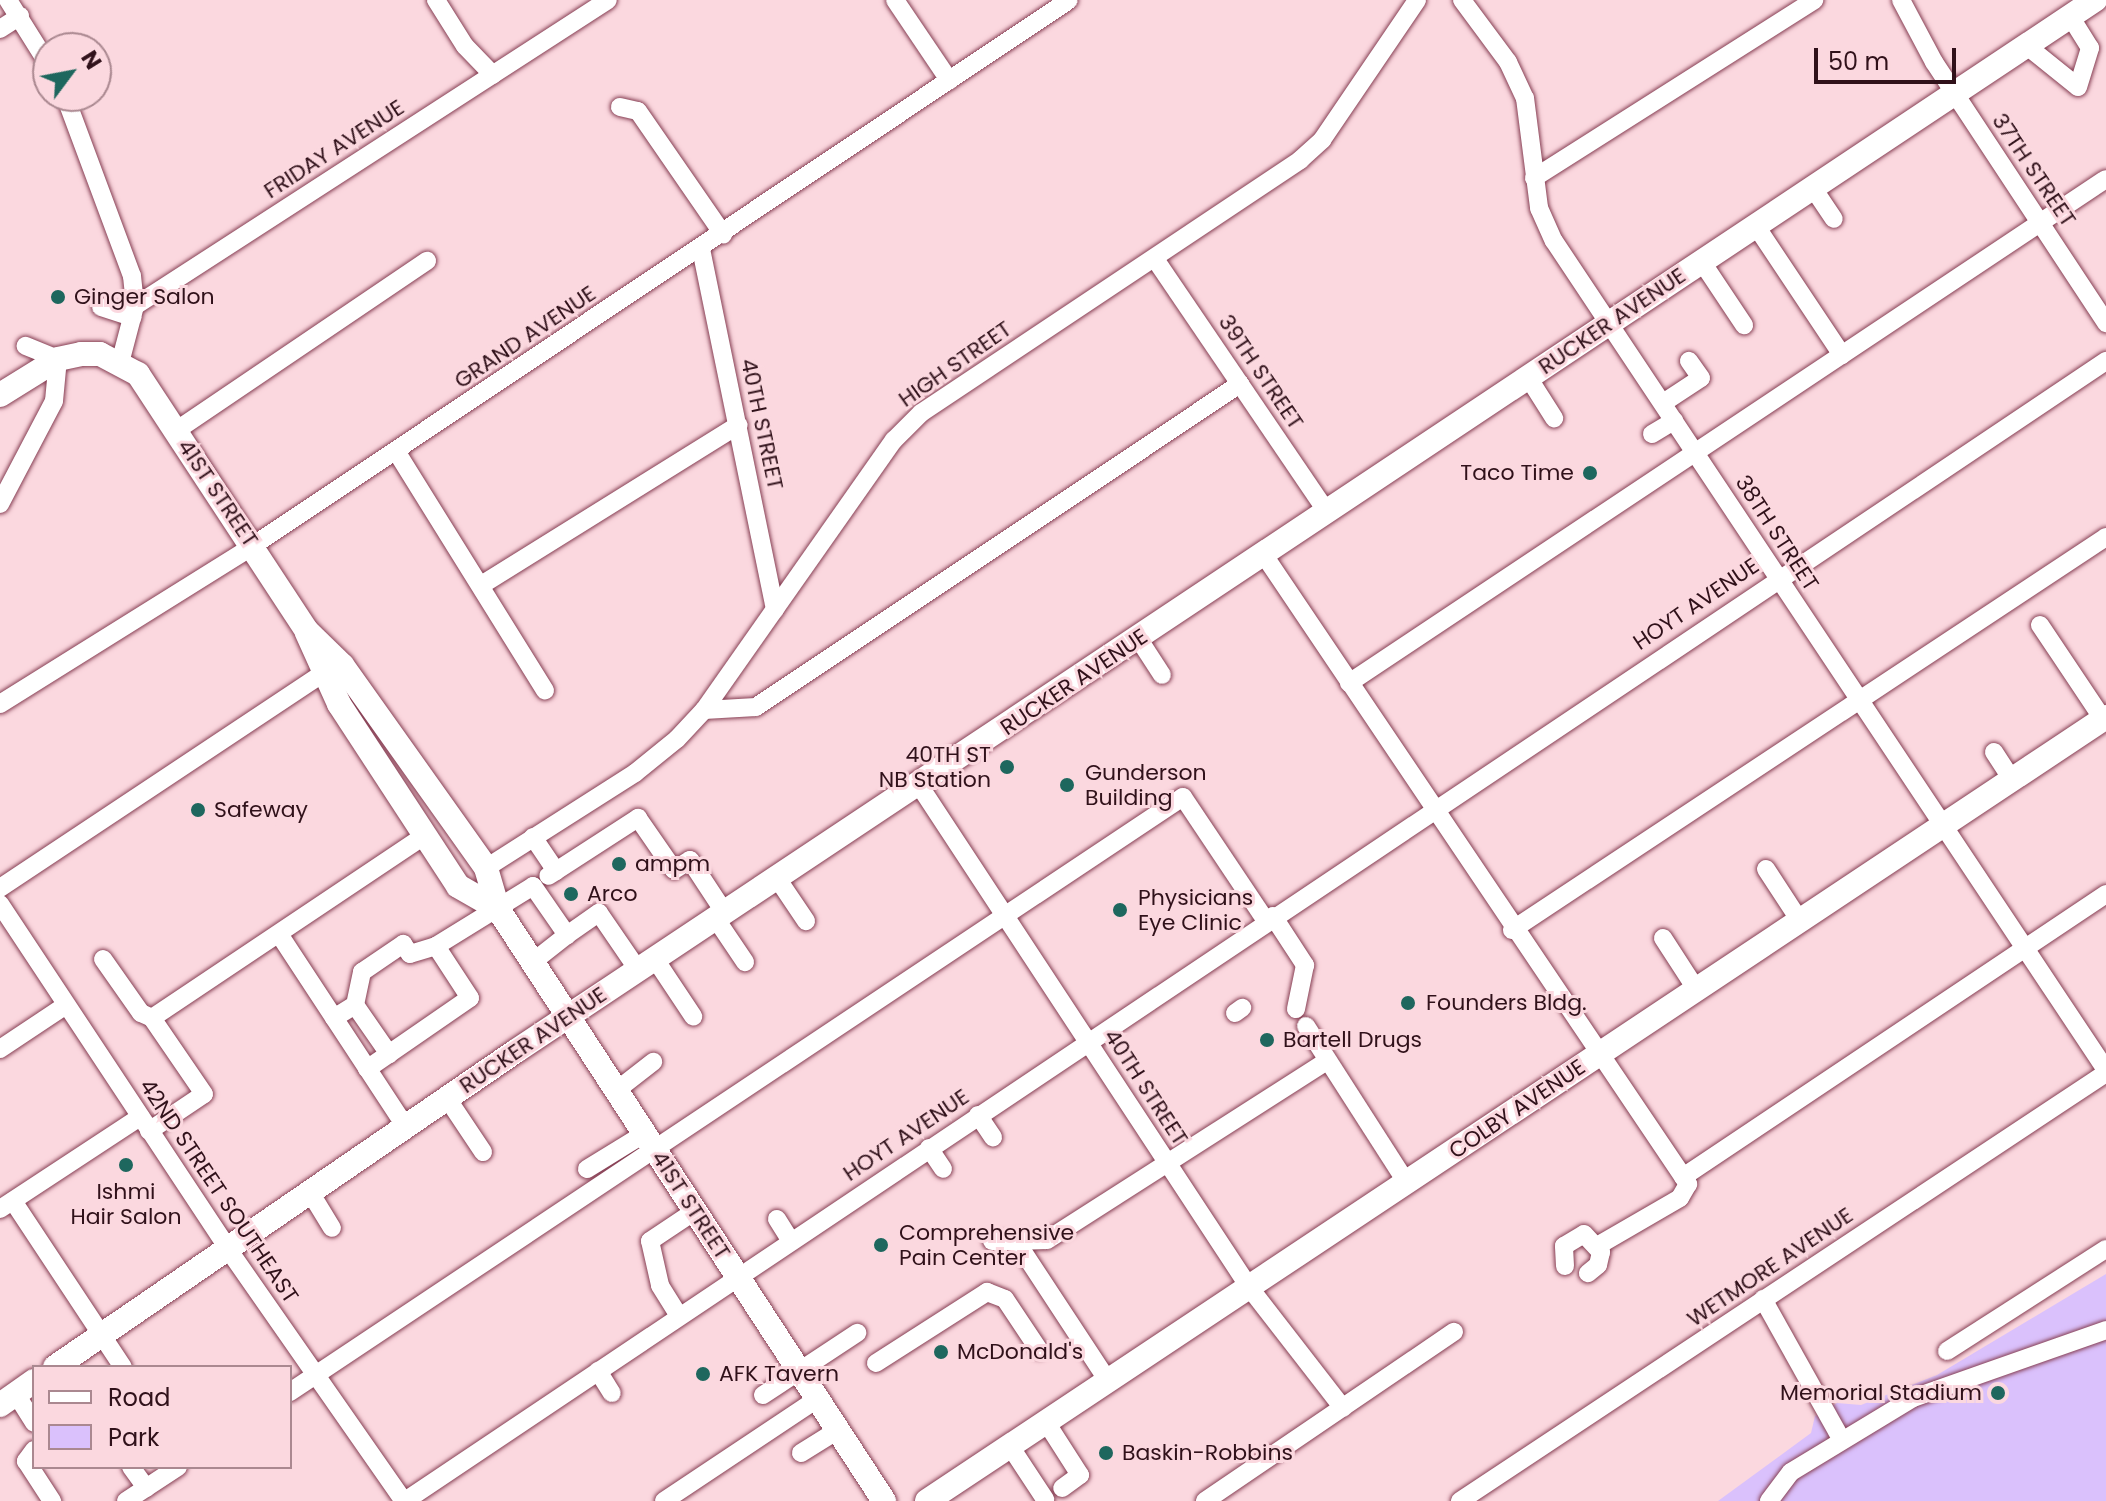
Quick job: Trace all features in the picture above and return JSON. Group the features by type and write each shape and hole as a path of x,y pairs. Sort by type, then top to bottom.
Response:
{"main road":[{"name":"RUCKER AVENUE","path":"61,1365 405,1126 646,964 2095,0"},
{"path":"0,395 58,359 100,354 120,363"},
{"name":"41ST STREET","path":"120,363 138,374 254,545 307,631 322,674 458,886 498,909"},
{"name":"41ST STREET","path":"307,631 342,665 486,868 498,909 571,1015 884,1501"},
{"name":"COLBY AVENUE","path":"927,1501 2104,718"},
{"path":"391,782 413,767"}],"street":[{"path":"8,0 32,37"},
{"path":"436,0 465,46 493,75"},
{"name":"FRIDAY AVENUE","path":"133,312 608,0"},
{"path":"895,0 949,80"},
{"name":"GRAND AVENUE","path":"0,704 254,545 701,249 1069,0"},
{"name":"HIGH STREET","path":"486,868 635,773 704,710 894,440 921,413 1155,259 1300,160 1322,140 1417,0"},
{"name":"38TH STREET","path":"1462,0 1508,62 1525,98 1539,208 1554,241 1778,578 1858,703 1900,780 1941,827 1998,925 2024,948 2106,1071"},
{"path":"1534,178 1735,42 1814,0"},
{"name":"37TH STREET","path":"1901,0 1955,95 2106,323"},
{"path":"0,29 20,16"},
{"path":"2027,46 2078,87 2090,48 2070,16"},
{"path":"620,107 638,111 723,234"},
{"path":"71,112 120,237 133,312 120,363"},
{"path":"1349,683 2106,179"},
{"path":"1813,188 1834,219"},
{"path":"1756,226 1842,355"},
{"name":"40TH STREET","path":"701,249 775,609"},
{"name":"39TH STREET","path":"1155,259 1327,512"},
{"path":"177,430 427,261"},
{"path":"1702,262 1744,325"},
{"path":"101,307 133,312"},
{"path":"0,504 54,401 58,359 26,346"},
{"path":"1663,403 1701,378 1689,361"},
{"name":"HOYT AVENUE","path":"405,1501 1433,809 2106,361"},
{"path":"1528,377 1554,418"},
{"path":"704,710 756,707 1240,384"},
{"path":"1652,434 1674,421"},
{"path":"483,584 738,425"},
{"path":"396,451 483,584 545,690"},
{"path":"1512,930 2106,537"},
{"path":"1264,555 1433,809 1458,861 1601,1053 1683,1177 1687,1193 1599,1245"},
{"path":"2040,625 2104,718"},
{"path":"1138,638 1162,675"},
{"path":"1930,655 1941,672"},
{"path":"0,888 322,674"},
{"path":"1994,752 2012,780"},
{"name":"40TH STREET","path":"919,785 1088,1042 1137,1134 1166,1161 1249,1287 1343,1408"},
{"path":"292,1391 650,1142 1005,917 1183,797 1305,965 1296,1009"},
{"path":"334,1018 355,1005 362,972 403,944 410,954 436,946 638,818 674,870 690,860 745,962"},
{"path":"152,1018 425,835"},
{"path":"533,837 556,871"},
{"path":"1766,869 1800,921"},
{"path":"777,878 806,921"},
{"path":"532,887 567,935"},
{"path":"1683,1177 2106,894"},
{"name":"42ND STREET SOUTHEAST","path":"0,904 228,1249 405,1501"},
{"path":"534,961 599,913 693,1016"},
{"path":"279,934 405,1126"},
{"path":"1663,938 1696,989"},
{"path":"367,1069 470,998 436,946"},
{"path":"103,959 141,1013 152,1018 204,1094 145,1124 7,1205 103,1334 122,1365"},
{"path":"0,1049 66,1005"},
{"path":"355,1005 389,1054"},
{"path":"1306,1026 1406,1182"},
{"path":"992,1241 1047,1240 1166,1161 1327,1061"},
{"path":"617,1090 653,1062"},
{"name":"WETMORE AVENUE","path":"1460,1501 2106,1071"},
{"path":"447,1098 483,1152"},
{"path":"978,1115 993,1137"},
{"path":"587,1169 650,1142"},
{"path":"929,1148 943,1169"},
{"path":"310,1192 332,1228"},
{"path":"679,1316 660,1285 650,1241 695,1211"},
{"path":"777,1219 791,1241"},
{"path":"1565,1266 1562,1252 1572,1237 1584,1234 1599,1245"},
{"path":"1016,1241 1108,1381"},
{"path":"1588,1273 1598,1265 1599,1245"},
{"path":"1947,1351 2106,1249"},
{"path":"876,1363 987,1292 1005,1299 1039,1350"},
{"path":"1763,1299 1840,1437"},
{"path":"1769,1501 1791,1472 1840,1437 1913,1398 2106,1330"},
{"path":"1205,1501 1454,1332"},
{"path":"763,1395 857,1333"},
{"path":"598,1371 612,1393"},
{"path":"17,1393 32,1419"},
{"path":"664,1501 817,1399"},
{"path":"1046,1422 1080,1475 1062,1488"},
{"path":"801,1453 838,1430"},
{"path":"1010,1446 1045,1499"},
{"path":"32,1453 26,1461 52,1501"},
{"path":"132,1469 146,1488"},
{"path":"126,1501 175,1469"}],"green space":[{"name":"Memorial Stadium","path":"2106,1274 2106,1501 1718,1501 1811,1433 1815,1416 1837,1403 1861,1405 1937,1375"}],"place":[{"name":"Ginger Salon","path":"58,297"},
{"name":"Taco Time","path":"1590,473"},
{"name":"40TH ST NB Station","path":"1007,767"},
{"name":"Gunderson Building","path":"1067,785"},
{"name":"Safeway","path":"198,810"},
{"name":"ampm","path":"619,864"},
{"name":"Arco","path":"571,894"},
{"name":"Physicians Eye Clinic","path":"1120,910"},
{"name":"Founders Bldg.","path":"1408,1003"},
{"name":"Bartell Drugs","path":"1267,1040"},
{"name":"Ishmi Hair Salon","path":"126,1165"},
{"name":"Comprehensive Pain Center","path":"881,1245"},
{"name":"McDonald's","path":"941,1352"},
{"name":"AFK Tavern","path":"703,1374"},
{"name":"Memorial Stadium","path":"1998,1393"},
{"name":"Baskin-Robbins","path":"1106,1453"}]}
